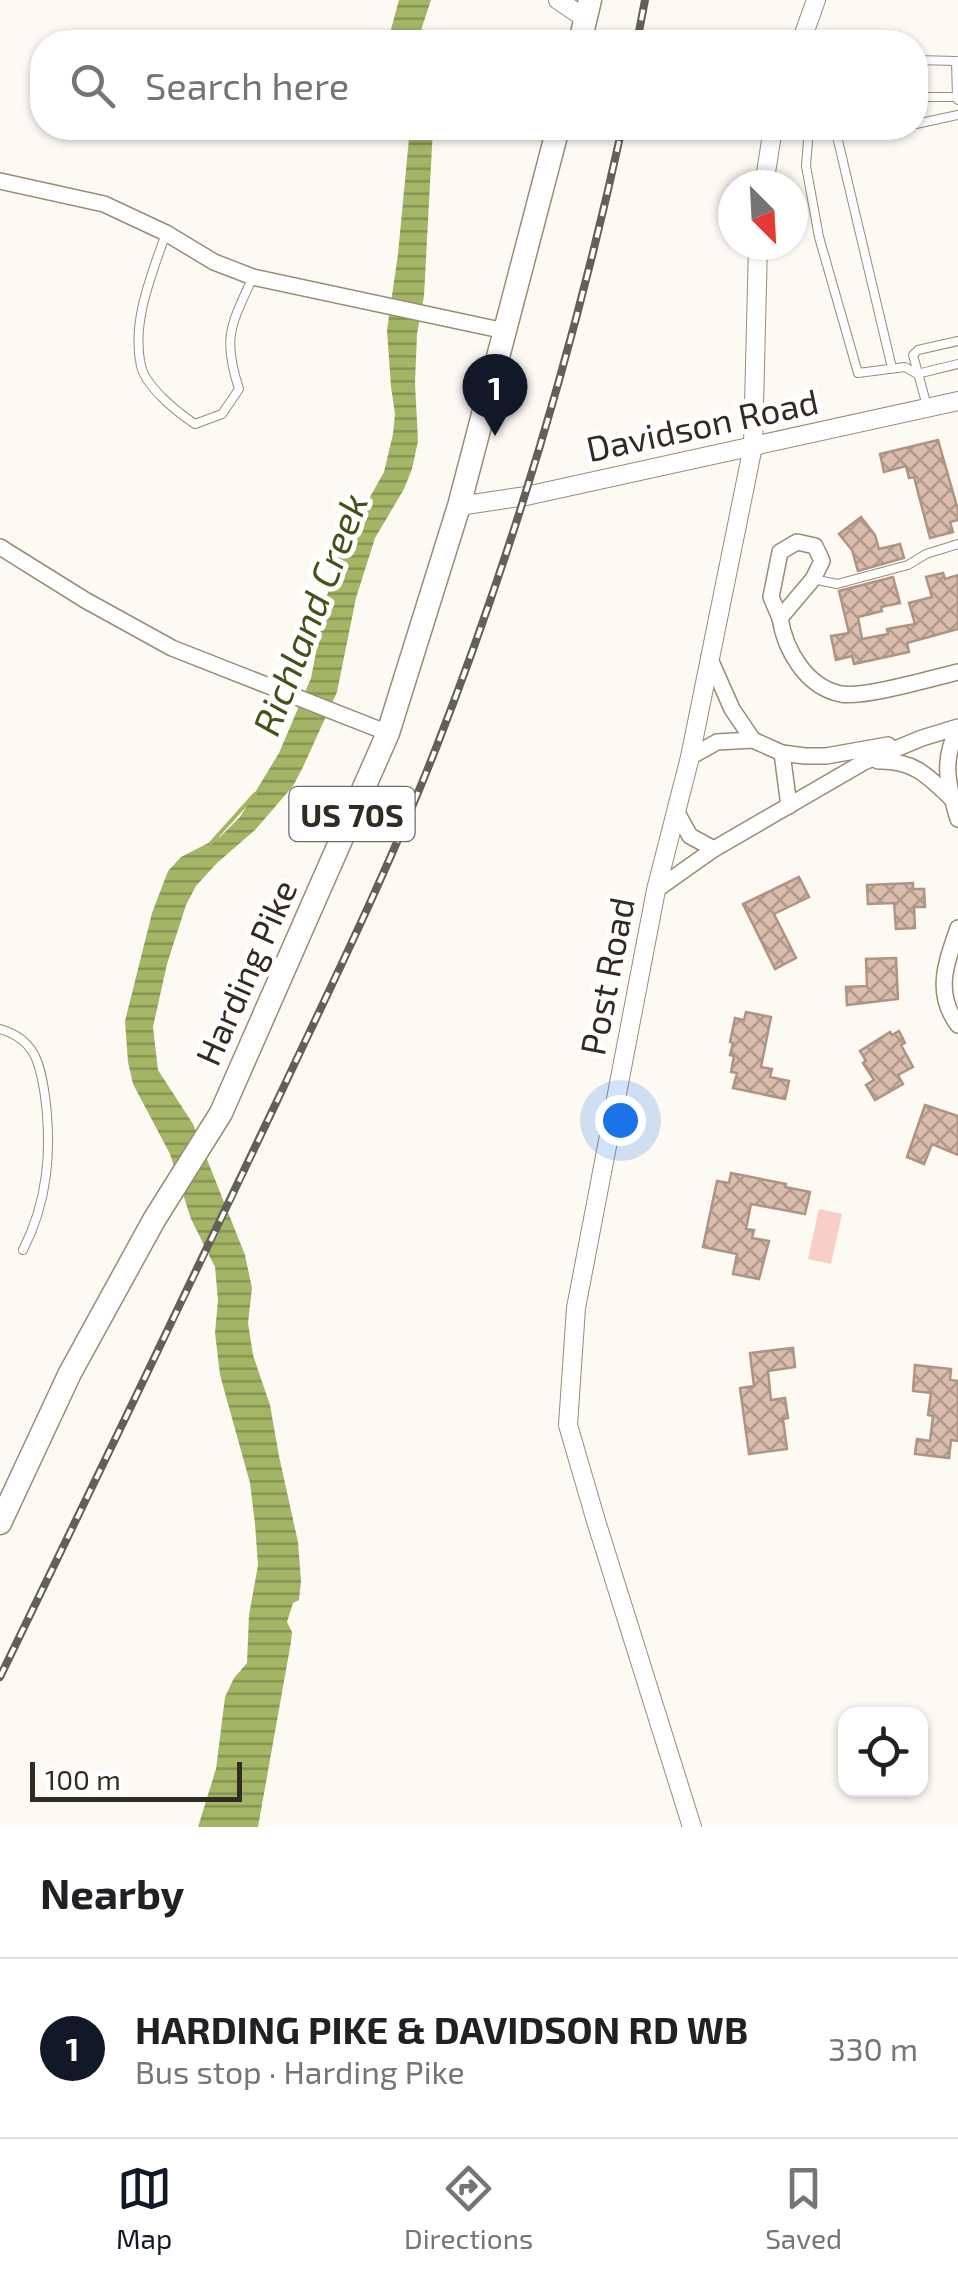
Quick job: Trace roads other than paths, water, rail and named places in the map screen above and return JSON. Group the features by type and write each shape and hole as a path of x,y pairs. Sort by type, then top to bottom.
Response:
{"main road":[{"name":"Harding Pike","path":"0,1523 70,1373 154,1220 221,1114 388,733 459,506 555,140"}],"street":[{"path":"558,0 588,9"},
{"path":"805,30 816,0"},
{"path":"766,170 771,140"},
{"path":"0,181 104,204 166,233 214,262 253,278 505,331"},
{"name":"Post Road","path":"692,1827 568,1426 576,1308 656,890 690,757 753,446 758,260"},
{"name":"Davidson Road","path":"459,506 526,496 958,401"},
{"path":"780,618 813,579 822,560 815,546 796,542 780,552 771,597 783,637 806,673 842,694 870,692 958,672"},
{"path":"0,547 172,648 388,733"},
{"path":"709,657 732,708 752,740"},
{"path":"690,757 717,742 752,740 782,753 826,756 958,728"},
{"path":"958,728 948,747 947,768 958,819"},
{"path":"656,890 714,849 864,762 922,738"},
{"path":"782,753 789,806"},
{"path":"864,762 898,761 926,773 952,798"},
{"path":"676,811 690,836 714,849"},
{"path":"958,928 943,977 943,993 958,1025"}],"lane":[{"path":"928,60 956,60 958,98 928,97"},
{"path":"928,121 958,115"},
{"path":"808,140 806,166 819,237 858,373 905,366 918,374 958,364"},
{"path":"838,140 892,368"},
{"path":"166,233 139,328 142,368 176,412 195,424 222,414 239,389 230,361 230,326 253,278"},
{"path":"928,408 914,355 918,350 958,341"},
{"path":"813,579 837,584 908,566 926,554 958,544"},
{"path":"0,1029 27,1042 34,1053 41,1071 50,1130 39,1216 23,1250"}],"waterway":[{"name":"Richland Creek","path":"211,843 255,794"}],"railway":[{"path":"639,30 645,0"},
{"path":"0,1677 339,970 436,748 492,596 541,441 585,285 619,140"}],"place":[{"name":"HARDING PIKE & DAVIDSON RD WB","path":"495,436"}]}
